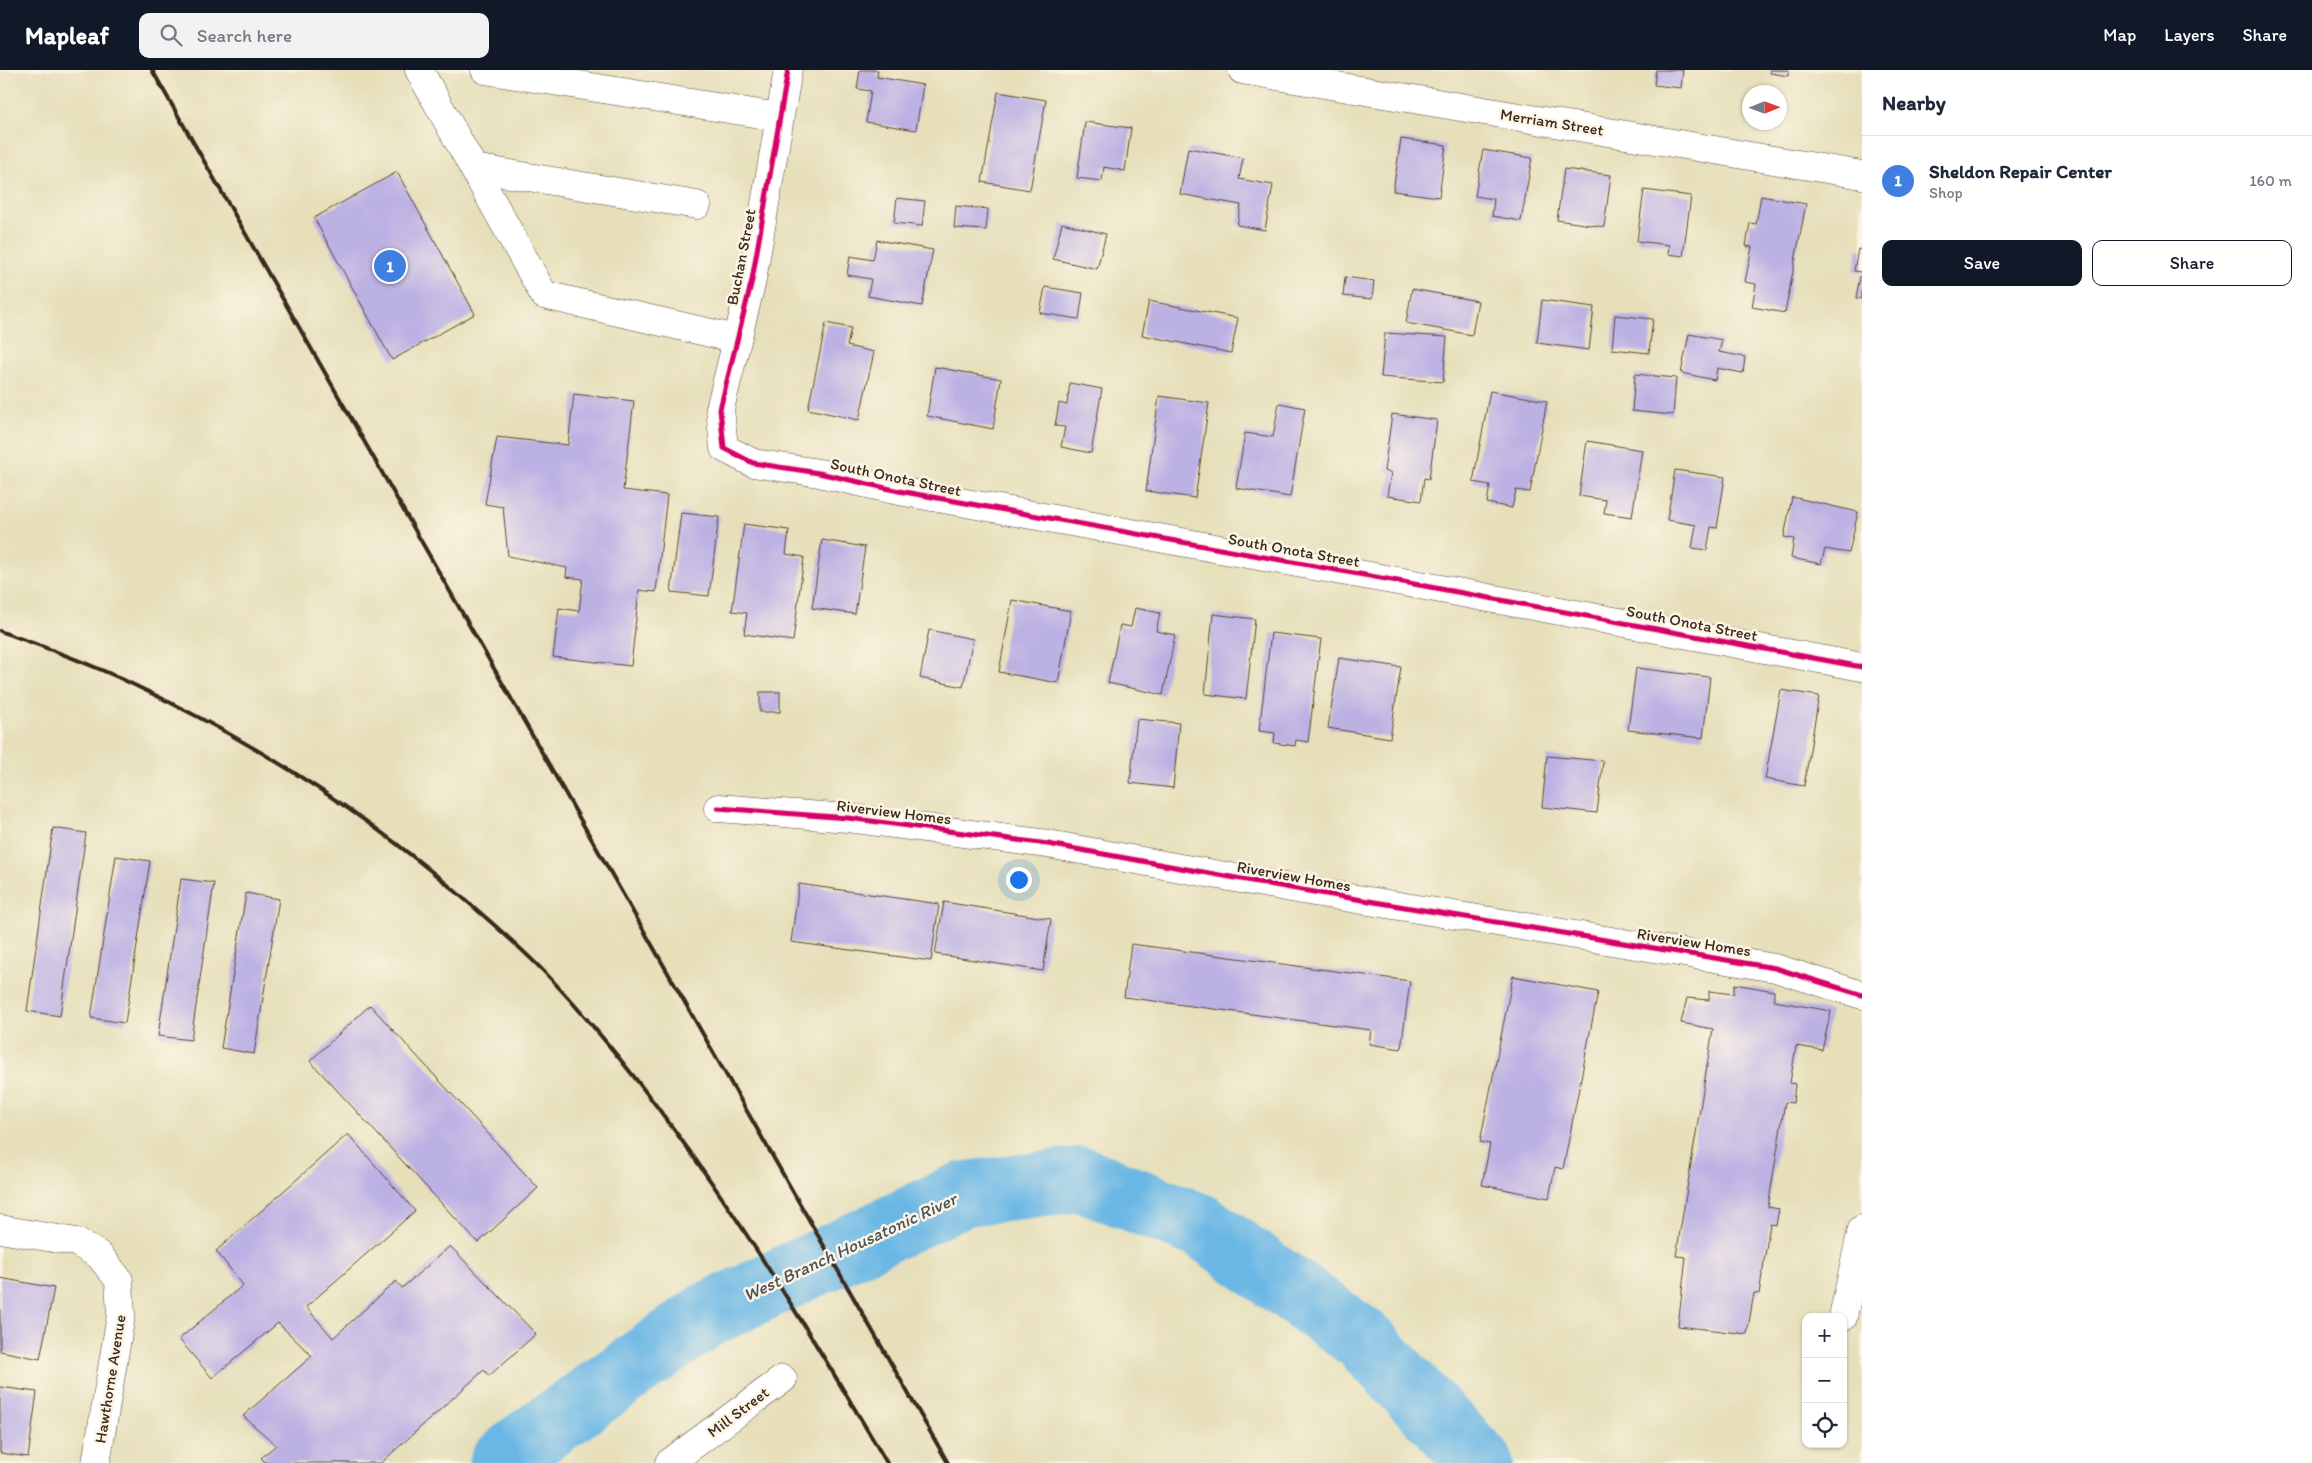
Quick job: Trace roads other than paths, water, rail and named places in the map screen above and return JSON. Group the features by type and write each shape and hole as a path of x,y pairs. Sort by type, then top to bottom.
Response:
{"street":[{"path":"419,70 544,295 737,339"},
{"path":"485,70 779,117"},
{"name":"Buchan Street","path":"724,448 720,408 752,280 788,70"},
{"name":"Merriam Street","path":"1242,70 1862,175"},
{"path":"474,168 698,205"},
{"name":"South Onota Street","path":"724,448 753,463 819,473 899,492 1404,582 1862,667"},
{"name":"Riverview Homes","path":"718,808 848,818 1048,844 1302,890 1775,968 1862,995"},
{"name":"Hawthorne Avenue","path":"0,1229 76,1242 98,1255 119,1280 121,1315 96,1463"},
{"path":"1844,1313 1862,1229"},
{"name":"Mill Street","path":"669,1463 783,1378"}],"waterway":[{"name":"West Branch Housatonic River","path":"502,1463 520,1447 707,1315 963,1194 1082,1179 1203,1227 1362,1339 1481,1463"}],"railway":[{"path":"152,70 948,1463"},
{"path":"0,631 65,655 174,704 219,728 306,780 349,809 430,870 522,950 552,980 600,1035 690,1152 772,1274 887,1463"}],"place":[{"name":"Sheldon Repair Center","path":"390,266"}]}
